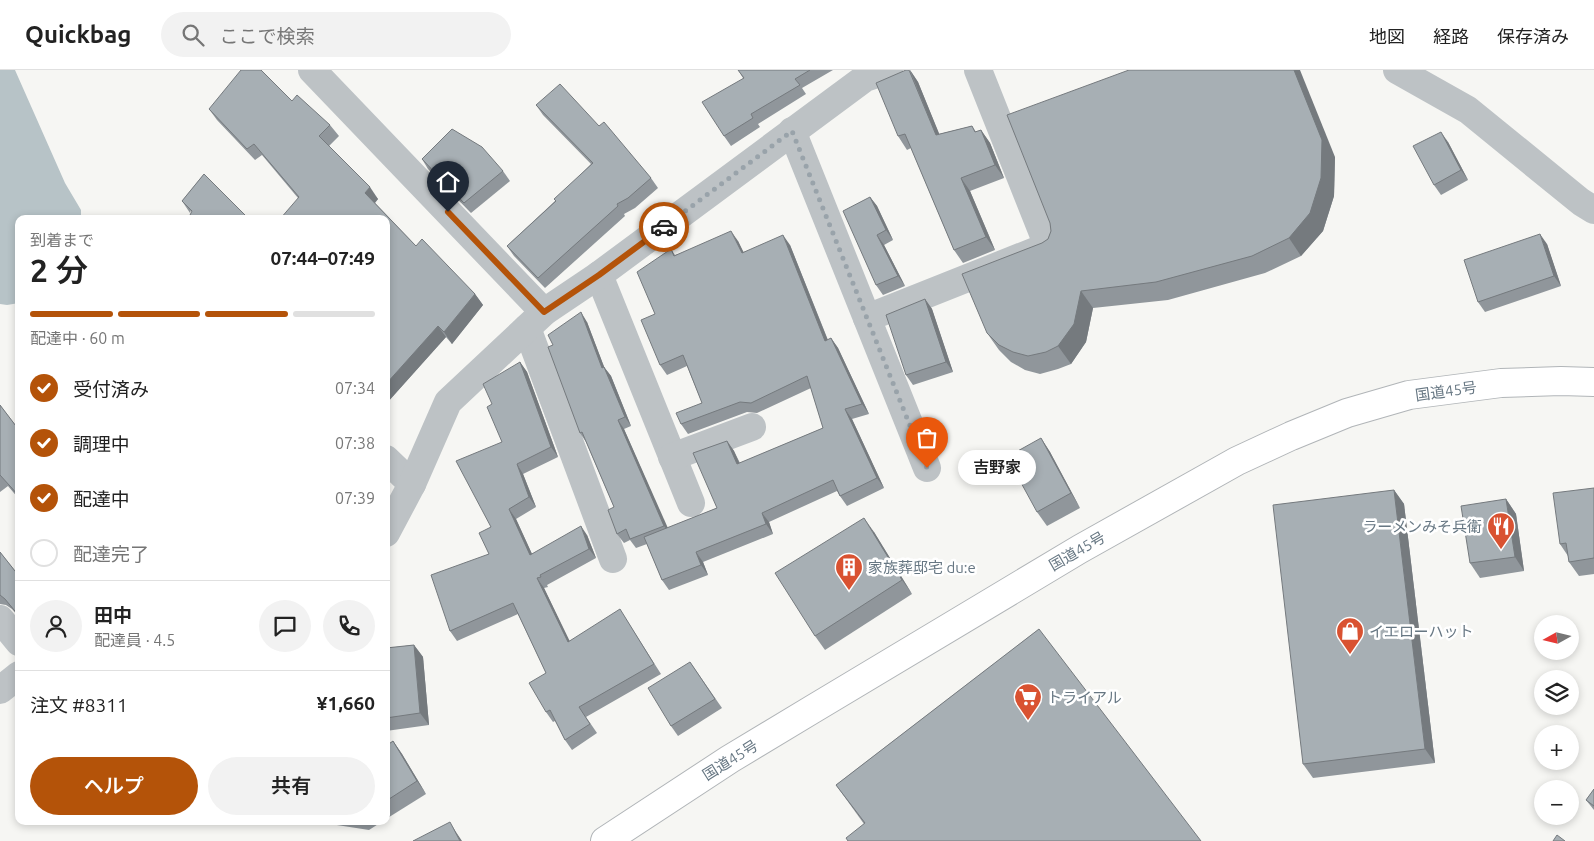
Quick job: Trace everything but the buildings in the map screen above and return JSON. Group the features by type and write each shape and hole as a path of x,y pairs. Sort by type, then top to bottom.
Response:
{"highway":[{"name":"国道45号","path":"605,841 780,729 1080,549 1237,462 1291,436 1347,414 1409,396 1501,383 1594,382"}],"street":[{"path":"312,70 535,320 613,559"},
{"path":"390,525 412,484 448,402 535,320 599,275 865,78 889,70"},
{"path":"867,318 1048,246 978,70"},
{"path":"1397,70 1468,110 1581,202 1594,210"},
{"path":"792,131 927,468"},
{"path":"599,275 691,503"},
{"path":"672,457 752,427"},
{"path":"390,463 412,484"},
{"path":"0,619 15,637"},
{"path":"0,690 15,678"}],"shaded area":[{"path":"0,70 15,70 65,183 81,210 81,215 15,215 15,304 0,304"}],"way so far":[{"path":"664,227 792,131 927,468"}],"place":[{"name":"吉野家","path":"927,468"},
{"name":"ラーメンみそ兵衛","path":"1501,550"},
{"name":"家族葬邸宅 du:e","path":"849,591"},
{"name":"イエローハット","path":"1350,655"},
{"name":"トライアル","path":"1028,721"}],"route":[{"path":"448,212 544,312 599,275 664,227"}]}
